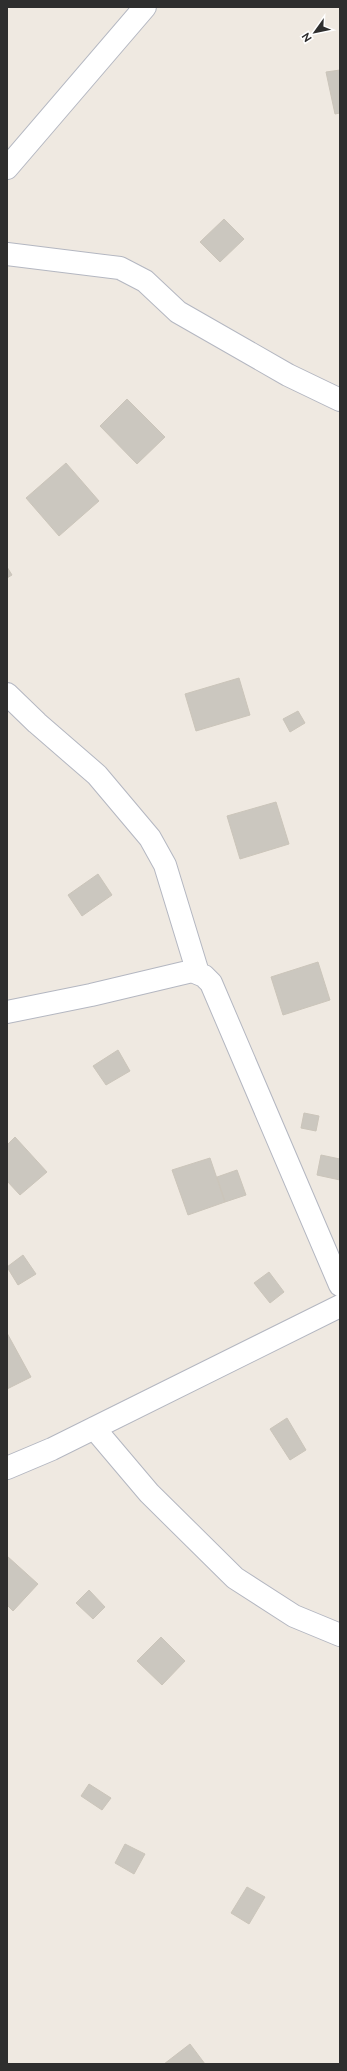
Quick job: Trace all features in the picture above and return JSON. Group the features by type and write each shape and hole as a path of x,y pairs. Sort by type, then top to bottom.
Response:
{"street":[{"path":"7,168 145,7"},
{"path":"7,254 120,268 144,281 178,312 288,375 340,400"},
{"path":"7,694 37,723 97,775 150,838 165,865 170,878 198,973"},
{"path":"7,1012 90,995 192,971 204,976 210,983 340,1285"},
{"path":"7,1468 94,1428 340,1306"},
{"path":"94,1428 149,1493 235,1578 294,1616 340,1635"}],"building":[{"path":"340,70 340,113 335,114 326,72"},
{"path":"224,219 244,239 220,262 200,242"},
{"path":"127,399 165,437 137,464 100,426"},
{"path":"66,463 99,501 59,536 26,498"},
{"path":"7,567 12,575 7,578"},
{"path":"239,678 250,715 196,731 185,694"},
{"path":"298,711 305,723 290,732 283,719"},
{"path":"276,802 289,844 240,859 227,816"},
{"path":"98,874 112,895 82,916 68,895"},
{"path":"318,962 330,1000 283,1015 271,977"},
{"path":"118,1050 130,1071 106,1085 93,1066"},
{"path":"304,1113 319,1116 316,1131 301,1128"},
{"path":"15,1137 47,1172 20,1195 7,1181 7,1145"},
{"path":"321,1155 340,1159 340,1180 317,1175"},
{"path":"210,1158 225,1202 188,1215 172,1170"},
{"path":"237,1170 246,1195 225,1202 217,1177"},
{"path":"23,1255 36,1274 18,1285 7,1267"},
{"path":"269,1272 284,1292 270,1303 254,1283"},
{"path":"7,1333 31,1377 7,1389"},
{"path":"287,1418 306,1450 290,1460 270,1429"},
{"path":"7,1556 38,1584 13,1611 7,1605"},
{"path":"89,1590 105,1607 93,1619 76,1603"},
{"path":"161,1637 185,1661 162,1685 137,1661"},
{"path":"89,1784 111,1798 102,1810 81,1796"},
{"path":"125,1844 145,1854 134,1874 115,1863"},
{"path":"247,1887 265,1897 249,1924 231,1913"},
{"path":"190,2044 205,2064 164,2064"}]}
